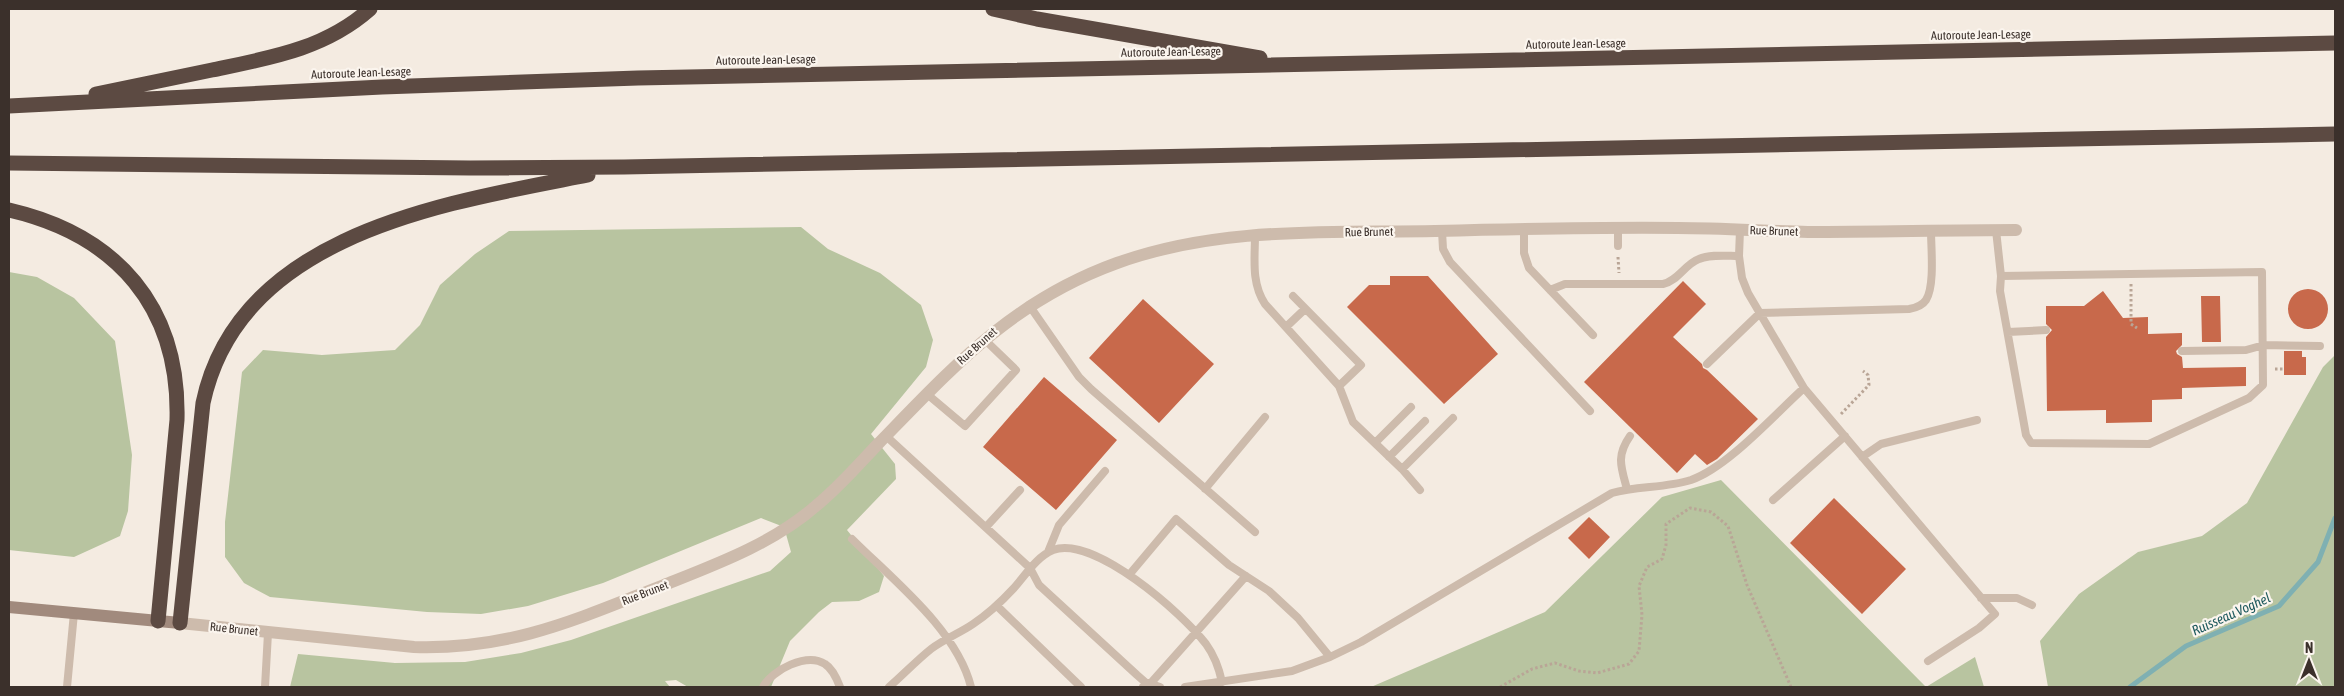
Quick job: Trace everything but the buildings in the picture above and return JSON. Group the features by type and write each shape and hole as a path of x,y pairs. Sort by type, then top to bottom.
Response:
{"highway":[{"path":"43,104 285,55 321,42 358,20 370,9"},
{"path":"993,9 1037,19 1291,64"},
{"name":"Autoroute Jean-Lesage","path":"9,106 372,87 601,79 2335,43"},
{"path":"9,163 470,168 624,167 2335,134"},
{"path":"180,623 203,403 209,378 223,347 247,311 291,272 334,247 392,221 462,200 624,167"},
{"path":"9,210 37,217 68,229 110,257 143,294 160,322 167,339 176,372 178,413 158,621"}],"street":[{"name":"Rue Brunet","path":"9,607 414,647 444,648 494,642 544,631 707,568 771,537 819,504 984,339 1029,306 1079,278 1135,256 1183,244 1256,235 1524,229 1618,228 1805,232 2016,230"}],"lane":[{"path":"1618,228 1618,246"},
{"path":"1524,229 1526,261 1529,268 1593,335"},
{"path":"1740,230 1739,256 1745,286 1804,388 1995,614 1979,628 1928,661"},
{"path":"1996,230 2002,276 2000,290 2026,435 2028,440 2034,444 2149,444 2255,393 2261,388 2264,379 2262,272 2002,276"},
{"path":"1442,231 1443,249 1450,262 1590,411"},
{"path":"1706,364 1760,313 1909,309 1919,307 1926,300 1931,280 1931,231"},
{"path":"1256,235 1255,265 1257,290 1265,304 1339,386 1353,422 1402,469 1420,490"},
{"path":"1550,290 1565,284 1668,283 1690,263 1700,258 1739,256"},
{"path":"1293,296 1361,365 1339,386"},
{"path":"1029,306 1085,383 1255,532"},
{"path":"1286,327 1305,309"},
{"path":"2008,332 2046,330"},
{"path":"927,394 965,426 1016,370 984,339"},
{"path":"2182,351 2246,350 2264,345 2320,346"},
{"path":"1184,687 1292,671 1361,642 1595,502 1627,489 1688,481 1711,470 1804,388"},
{"path":"1375,443 1411,407"},
{"path":"1205,488 1265,417"},
{"path":"1402,469 1454,418"},
{"path":"1862,457 1881,444 1977,420"},
{"path":"1389,457 1425,421"},
{"path":"886,436 1030,568 1039,585 1137,675 1146,686 1160,687"},
{"path":"1627,489 1620,458 1623,446 1630,436"},
{"path":"1773,500 1845,436"},
{"path":"1048,552 1059,525 1105,471"},
{"path":"986,527 1020,490"},
{"path":"1128,575 1176,519 1229,565 1268,591 1298,618 1330,656"},
{"path":"852,539 949,638 962,660 971,687"},
{"path":"889,687 932,648 996,606 1030,568 1048,552 1065,547 1116,566 1163,601 1197,633 1216,660 1222,682"},
{"path":"1146,686 1197,633 1246,576"},
{"path":"1981,598 2018,598 2032,605"},
{"path":"996,606 1081,687"},
{"path":"67,687 74,613"},
{"path":"265,687 268,633"},
{"path":"763,687 773,675 796,663 813,660 828,665 840,687"}],"path":[{"path":"2131,284 2131,324 2137,328"},
{"path":"2275,369 2284,369"},
{"path":"1846,410 1869,385 1868,375 1863,371"},
{"path":"1500,687 1532,669 1555,664 1597,674 1629,664 1639,651 1642,615 1639,586 1647,567 1662,559 1666,545 1666,524 1690,508 1711,512 1728,526 1747,585 1791,687"}],"green space":[{"path":"801,227 828,249 880,273 921,305 933,340 926,367 871,434 895,464 896,479 847,530 884,576 879,592 859,601 832,602 819,612 790,641 771,687 688,687 676,680 665,681 670,687 290,687 298,654 395,663 465,662 521,653 571,640 770,571 791,552 784,527 761,518 603,583 528,606 481,614 427,612 270,597 244,583 225,557 225,522 242,372 263,350 322,355 395,350 420,325 440,285 475,254 509,231"},
{"path":"9,272 37,277 74,298 115,341 132,455 128,511 120,536 74,557 9,550"},
{"path":"2335,355 2335,687 2048,687 2040,641 2079,594 2138,552 2202,536 2247,503 2323,367"},
{"path":"1721,480 1926,687 1371,687 1545,612 1662,497"},
{"path":"1975,657 1984,687 1926,687"}],"waterway":[{"name":"Ruisseau Voghel","path":"2130,687 2186,646 2279,606 2318,562 2335,518"}]}
